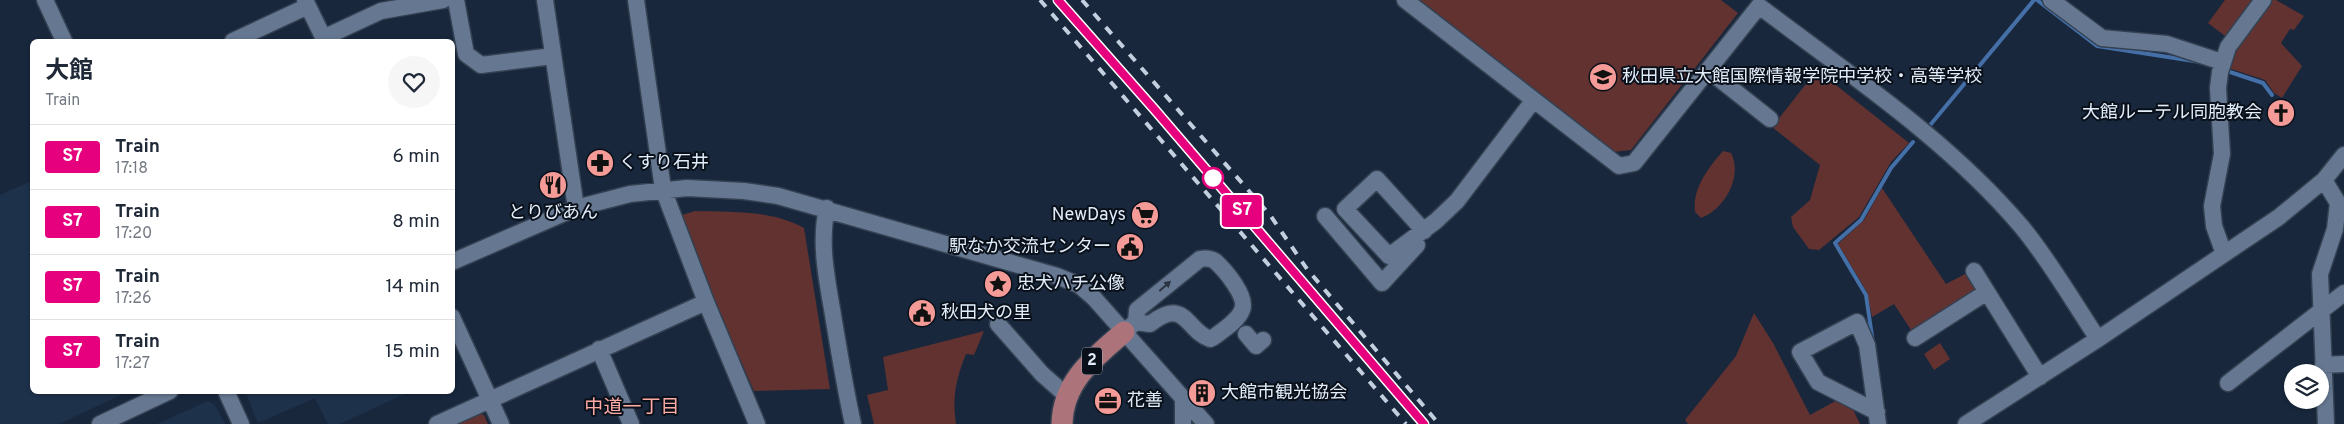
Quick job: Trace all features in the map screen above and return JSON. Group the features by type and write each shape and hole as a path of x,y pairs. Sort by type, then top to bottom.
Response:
{"main road":[{"name":"2","path":"1062,424 1067,396 1083,370 1130,327"}],"street":[{"path":"45,0 63,39"},
{"path":"326,39 381,11 444,0"},
{"path":"456,0 466,54 481,65 552,56"},
{"path":"545,0 576,208"},
{"path":"636,0 663,189 706,302 757,424"},
{"path":"1405,0 1619,166 1634,163 1759,6 1919,127 1960,162 2022,227 2098,339"},
{"path":"2051,0 2102,38 2167,44 2222,62"},
{"path":"2224,254 2214,226 2212,206 2222,154 2218,88 2222,62 2228,46 2263,0"},
{"path":"237,39 306,3 324,39"},
{"path":"1708,70 1770,119"},
{"path":"1325,216 1377,285 1457,201 1533,101"},
{"path":"1966,424 2098,339 2279,217 2324,180 2344,155"},
{"path":"1377,179 1424,234 1389,256 1345,209 1377,179"},
{"path":"2323,364 2320,274 2334,229 2338,203 2324,180"},
{"path":"455,261 576,208 630,194 663,189 744,191 778,196 826,208 1069,280 1087,291 1130,327 1184,401 1206,424"},
{"path":"826,208 822,229 823,253 845,389 853,424"},
{"path":"1200,258 1214,261 1241,293 1244,301 1240,315 1214,337 1210,338 1200,333 1190,321 1174,314 1160,316 1150,324 1130,327 1137,310 1200,258"},
{"path":"1974,271 2040,376"},
{"path":"1915,338 1987,292"},
{"path":"2228,383 2344,292"},
{"path":"437,424 706,302"},
{"path":"1857,322 1867,345 1878,418 1818,382 1800,352 1857,322"},
{"path":"455,323 501,424"},
{"path":"998,324 1042,374 1067,396"},
{"path":"1246,334 1256,346 1263,340"},
{"path":"599,349 631,424"},
{"path":"2329,365 2344,364"},
{"path":"100,424 164,394"},
{"path":"227,394 241,424"},
{"path":"1182,424 1184,401"},
{"path":"2325,409 2326,424"}],"shaded area":[{"name":"秋田県立大館国際情報学院中学校・高等学校","path":"1420,0 1721,0 1738,13 1631,150 1614,152"},
{"path":"2225,0 2253,0 2229,39 2208,23"},
{"path":"2266,0 2276,0 2304,16 2294,30 2290,29 2281,43 2302,66 2282,98 2274,93 2265,80 2225,67"},
{"path":"1817,70 1909,143 1891,162 1859,217 1819,250 1809,249 1793,227 1791,217 1810,200 1820,165 1772,127"},
{"path":"1723,151 1731,153 1734,162 1735,172 1730,191 1718,207 1710,214 1701,218 1695,212 1696,195 1702,179"},
{"path":"29,182 30,394 123,394 59,424 0,424 0,195"},
{"path":"1882,188 1946,284 1967,273 1976,287 1975,292 1913,333 1894,304 1872,317 1867,292 1838,244 1864,220"},
{"path":"695,211 765,215 792,222 804,228 830,389 754,391 682,227 682,215"},
{"path":"1754,313 1773,343 1810,415 1841,398 1851,405 1860,424 1688,424 1685,420 1736,356"},
{"path":"984,331 974,355 966,354 960,372 955,397 956,424 874,424 867,395 888,390 883,357"},
{"path":"1940,343 1950,359 1934,370 1924,354"},
{"path":"246,394 405,394 340,424 328,424 315,398 258,423"},
{"path":"208,401 215,405 225,424 157,424"},
{"path":"477,413 484,415 488,424 452,424"}],"waterway":[{"path":"1931,124 2034,0"},
{"path":"2037,0 2097,46 2200,62"},
{"path":"2230,72 2263,83 2272,95"},
{"path":"1873,343 1866,295 1835,243 1861,220 1891,168 1913,142"}],"railway":[{"path":"1040,0 1406,424"},
{"path":"1058,0 1424,424"},
{"path":"1082,0 1270,215 1307,269 1439,424"}],"train":[{"name":"S7","path":"1058,0 1155,110 1424,424"}],"place":[{"name":"秋田県立大館国際情報学院中学校・高等学校","path":"1603,77"},
{"name":"大館ルーテル同胞教会","path":"2281,113"},
{"name":"くすり石井","path":"600,163"},
{"name":"とりびあん","path":"553,185"},
{"name":"NewDays","path":"1145,215"},
{"name":"駅なか交流センター","path":"1130,247"},
{"name":"忠犬ハチ公像","path":"998,284"},
{"name":"秋田犬の里","path":"922,313"},
{"name":"大館市観光協会","path":"1202,393"},
{"name":"花善","path":"1108,401"}],"district":[{"name":"中道一丁目","path":"632,408"}]}
